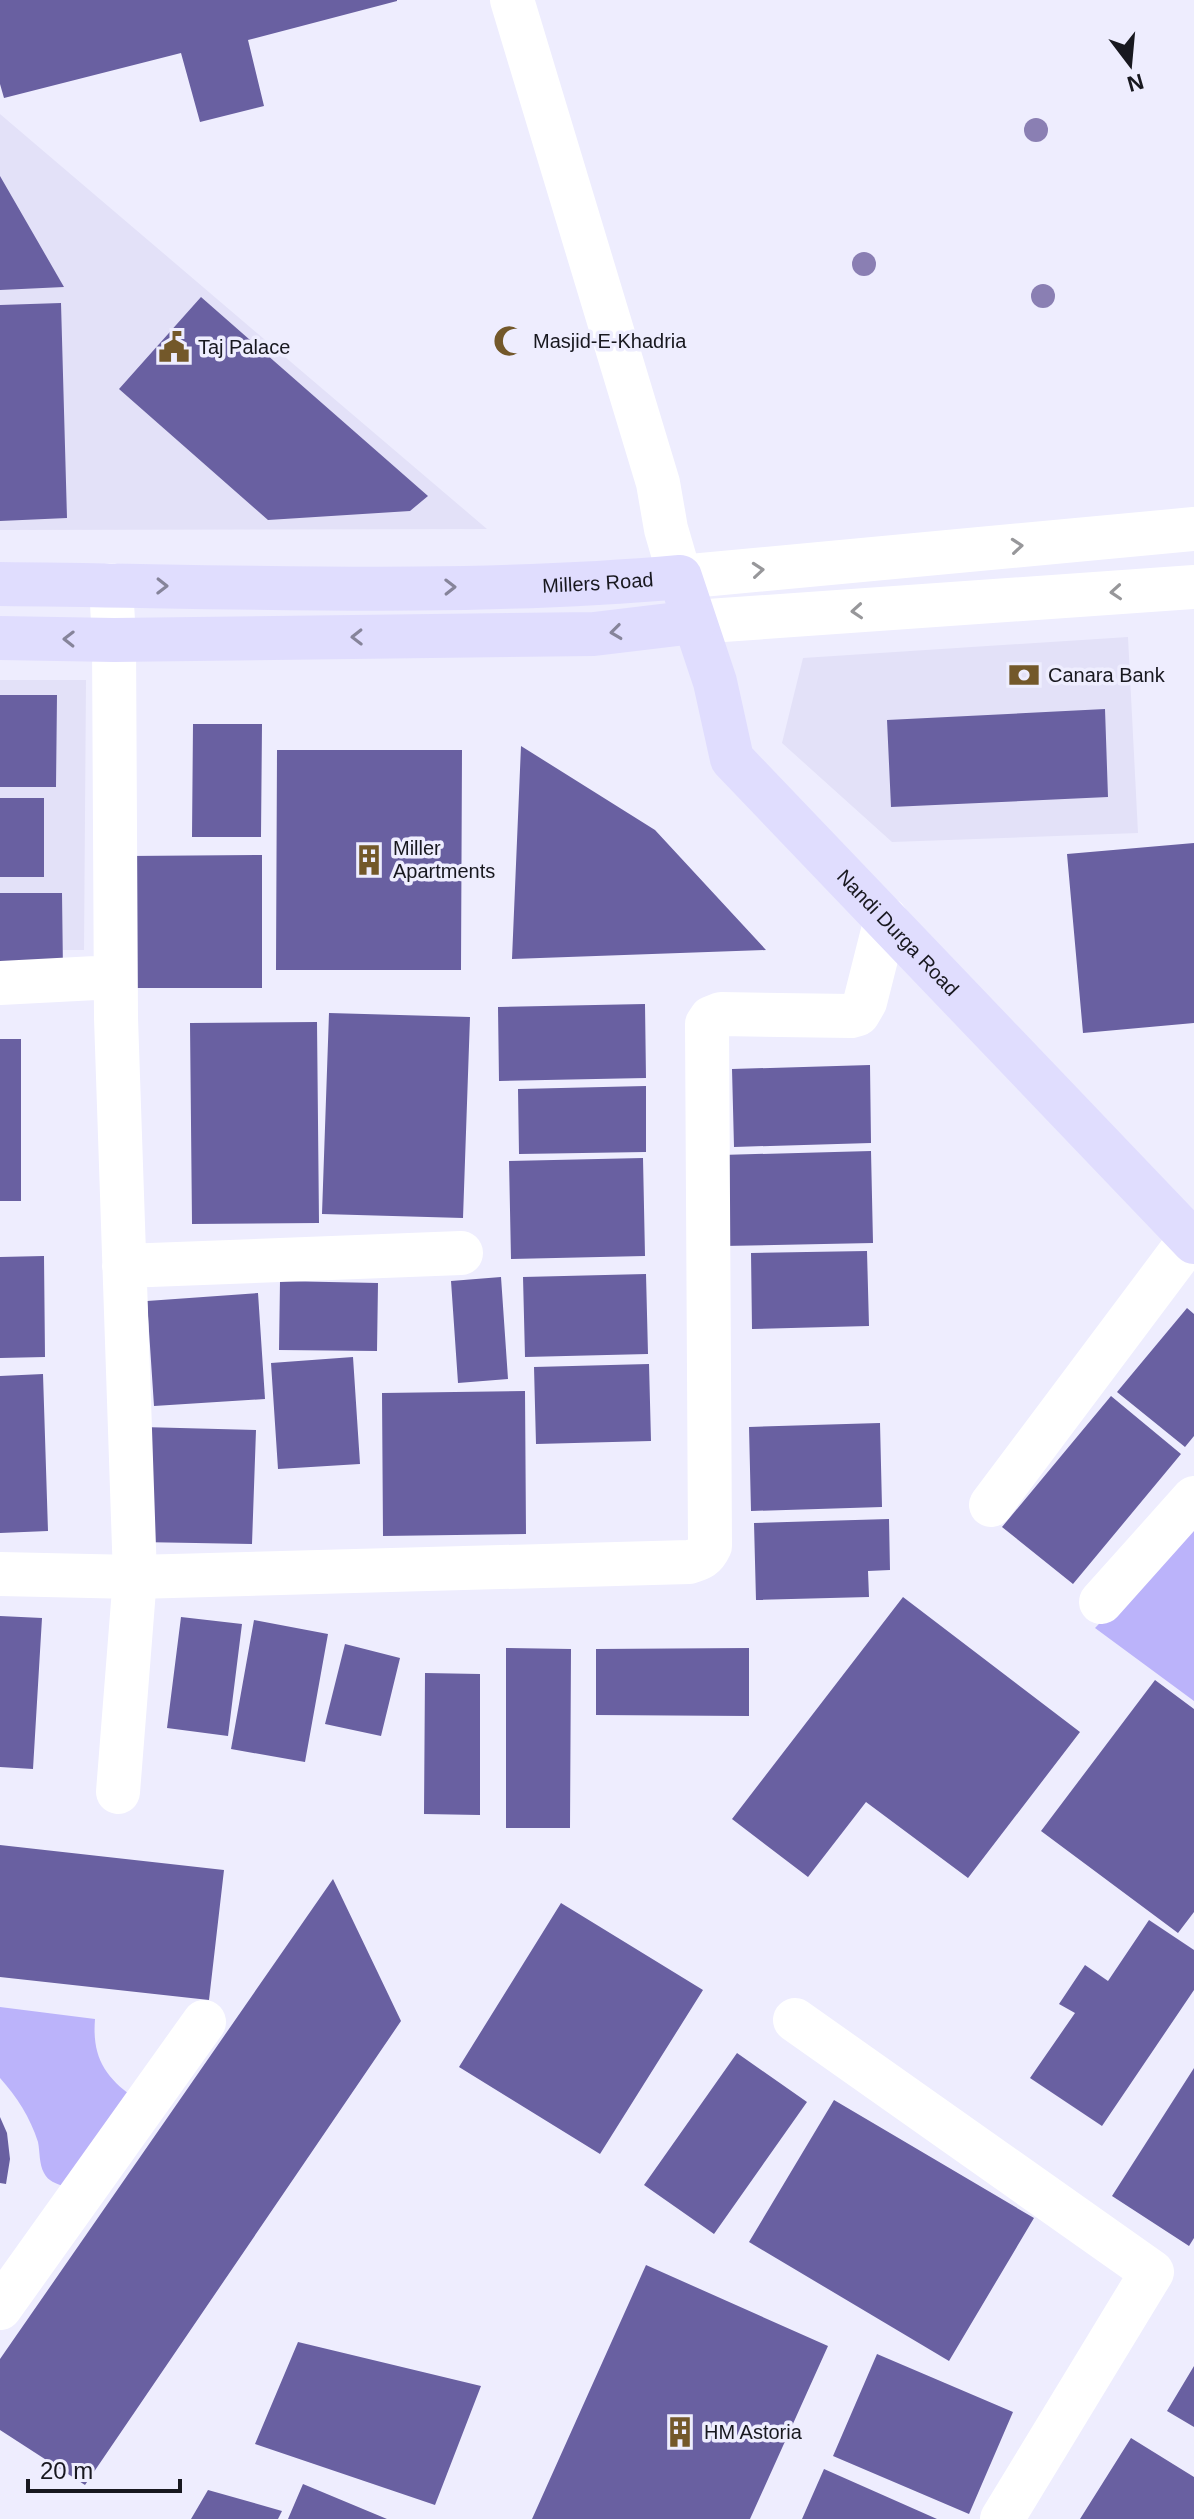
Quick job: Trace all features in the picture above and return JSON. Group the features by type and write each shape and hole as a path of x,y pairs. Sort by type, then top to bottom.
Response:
{"main road":[{"name":"Millers Road","path":"0,584 463,587 593,585 680,577"},
{"name":"Nandi Durga Road","path":"680,577 715,682 732,759 1192,1240"},
{"path":"0,638 114,640 594,634 694,622"}],"street":[{"path":"512,0 658,483 666,529 680,577"},
{"name":"Millers Road","path":"680,577 1194,529"},
{"path":"111,585 114,640 115,977 135,1577 118,1792"},
{"path":"694,622 1194,587"},
{"path":"0,1574 135,1577 689,1562 706,1555 710,1546 707,1024 711,1018 721,1014 858,1014 865,1002 886,919"},
{"path":"0,983 115,977"},
{"path":"991,1505 1192,1240"},
{"path":"124,1266 461,1253"},
{"path":"1101,1602 1194,1498"},
{"path":"795,2020 1152,2272 1002,2519"},
{"path":"0,2308 204,2022"}],"shaded area":[{"name":"Taj Palace","path":"0,114 61,166 487,529 0,530"},
{"path":"1128,637 1138,833 892,842 782,743 803,658"},
{"path":"0,680 86,680 84,950 0,950"},
{"path":"1194,1526 1194,1701 1095,1628"},
{"path":"0,2007 95,2019 96,2044 102,2064 114,2081 133,2097 64,2186 52,2182 44,2173 31,2124 0,2078"}],"building":[{"path":"0,0 397,1 248,40 264,106 200,122 181,53 4,98 0,84"},
{"path":"0,176 64,287 0,290"},
{"path":"201,297 428,496 410,511 268,520 119,389"},
{"path":"61,303 67,518 0,521 0,305"},
{"path":"0,695 57,695 56,787 0,787"},
{"path":"1105,709 1108,797 891,807 887,720"},
{"path":"193,724 262,724 261,837 192,837"},
{"path":"521,746 655,830 766,950 512,959"},
{"name":"Miller Apartments","path":"277,750 462,750 461,970 276,970"},
{"path":"0,798 44,798 44,877 0,877"},
{"path":"1194,843 1194,1023 1083,1033 1067,854"},
{"path":"262,855 262,988 129,988 128,856"},
{"path":"0,893 62,893 63,972 0,973"},
{"path":"645,1004 646,1078 499,1081 498,1007"},
{"path":"329,1013 470,1017 463,1218 322,1214"},
{"path":"317,1022 319,1223 192,1224 190,1023"},
{"path":"0,1039 21,1039 21,1201 0,1201"},
{"path":"870,1065 871,1143 734,1147 732,1069"},
{"path":"646,1086 646,1152 519,1154 518,1089"},
{"path":"871,1151 873,1243 723,1246 721,1155"},
{"path":"643,1158 645,1256 511,1259 509,1161"},
{"path":"867,1251 869,1326 752,1329 751,1253"},
{"path":"44,1256 45,1357 0,1358 0,1257"},
{"path":"646,1274 648,1354 525,1357 523,1277"},
{"path":"501,1277 508,1379 458,1383 451,1281"},
{"path":"280,1281 378,1283 377,1351 279,1350"},
{"path":"258,1293 265,1399 154,1406 147,1301"},
{"path":"1187,1308 1194,1314 1194,1436 1185,1447 1117,1392"},
{"path":"353,1357 360,1464 278,1469 271,1363"},
{"path":"649,1364 651,1441 536,1444 534,1367"},
{"path":"43,1374 48,1531 0,1533 0,1376"},
{"path":"525,1391 526,1534 383,1536 382,1393"},
{"path":"1111,1396 1181,1454 1073,1584 1002,1527"},
{"path":"880,1423 882,1507 751,1511 749,1427"},
{"path":"142,1427 256,1430 252,1544 139,1542"},
{"path":"889,1519 890,1570 868,1571 869,1597 756,1600 754,1523"},
{"path":"903,1597 1080,1732 968,1878 866,1802 808,1877 732,1819"},
{"path":"0,1616 42,1618 33,1769 0,1767"},
{"path":"181,1617 242,1624 228,1736 167,1728"},
{"path":"254,1620 328,1634 305,1762 231,1749"},
{"path":"345,1644 400,1658 381,1736 325,1724"},
{"path":"506,1648 571,1649 570,1828 506,1828"},
{"path":"749,1648 749,1716 596,1715 596,1649"},
{"path":"425,1673 480,1674 480,1815 424,1814"},
{"path":"1155,1680 1194,1709 1194,1912 1178,1933 1041,1831"},
{"path":"0,1845 224,1870 209,2000 0,1977"},
{"path":"333,1879 401,2021 85,2485 0,2430 0,2359"},
{"path":"561,1903 703,1990 600,2154 459,2067"},
{"path":"1149,1920 1194,1950 1194,1990 1102,2126 1030,2078 1075,2013 1059,2004 1085,1965 1108,1981"},
{"path":"737,2053 807,2102 714,2234 644,2185"},
{"path":"1194,2068 1194,2238 1189,2246 1112,2196"},
{"path":"834,2100 1034,2218 949,2361 749,2242"},
{"path":"0,2117 7,2133 10,2159 6,2184 0,2183"},
{"name":"HM Astoria","path":"646,2265 828,2346 750,2519 532,2519"},
{"path":"298,2342 481,2386 435,2505 255,2444"},
{"path":"877,2354 1013,2412 969,2514 833,2456"},
{"path":"1194,2366 1194,2427 1167,2411"},
{"path":"1131,2438 1194,2477 1194,2519 1080,2519"},
{"path":"824,2469 937,2519 802,2519"},
{"path":"303,2484 387,2519 288,2519"},
{"path":"208,2490 282,2511 278,2519 191,2519"}],"place":[{"name":"Masjid-E-Khadria","path":"509,341"},
{"name":"Taj Palace","path":"174,347"},
{"name":"Canara Bank","path":"1024,675"},
{"name":"Miller Apartments","path":"369,860"},
{"name":"HM Astoria","path":"680,2432"}]}
